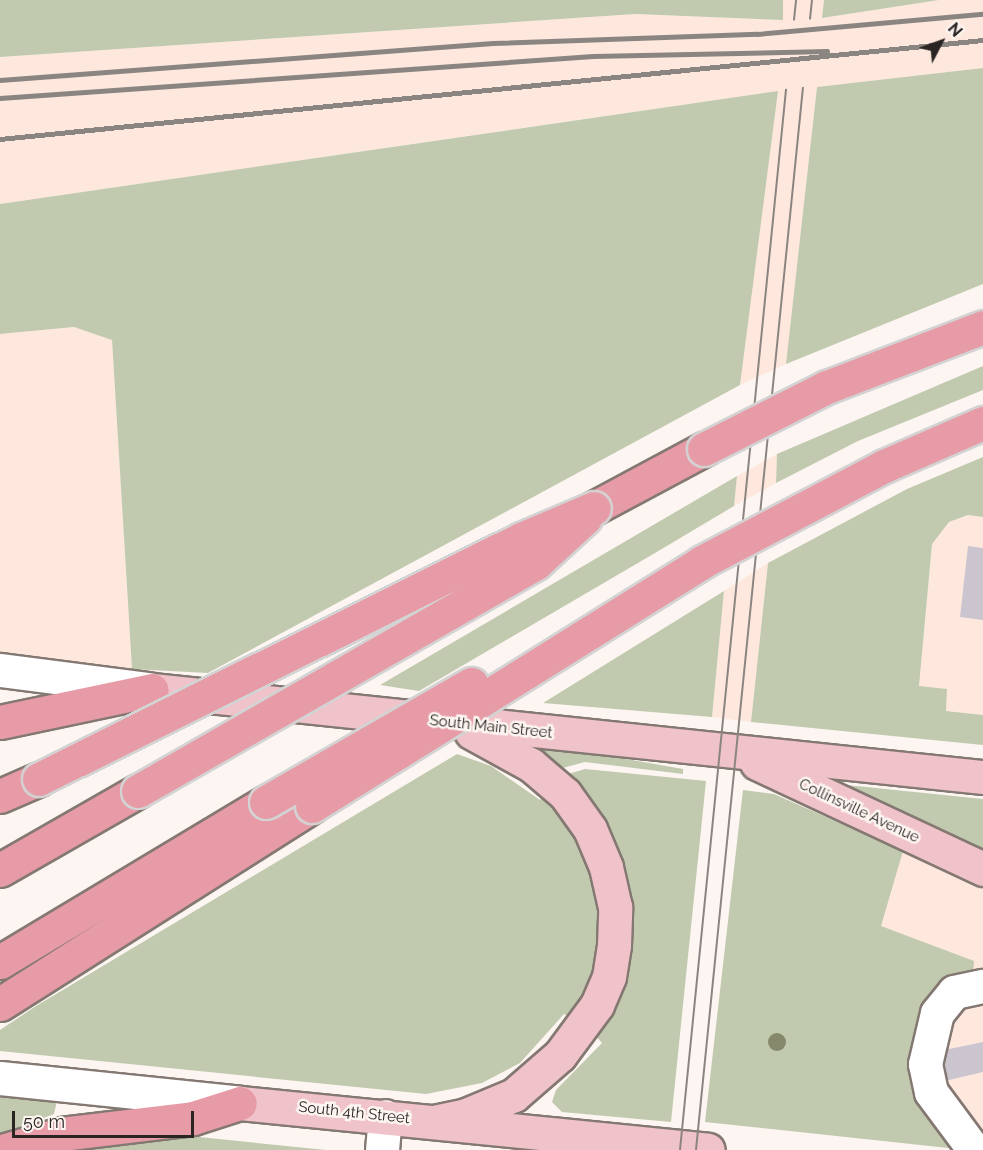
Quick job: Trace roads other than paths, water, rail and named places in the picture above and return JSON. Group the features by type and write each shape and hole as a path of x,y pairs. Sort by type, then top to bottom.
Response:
{"highway":[{"path":"0,796 39,779 521,539 594,507 827,387 983,327"},
{"path":"2,1003 312,806 473,707 564,644 788,515 983,423"},
{"path":"0,870 536,563 594,507"},
{"path":"0,962 266,802 460,689 564,644"},
{"path":"0,722 152,690"},
{"path":"5,1150 61,1134 193,1118 240,1103"}],"main road":[{"name":"South Main Street","path":"152,690 735,753 983,777"},
{"path":"434,1122 466,1115 514,1095 560,1055 597,1005 609,977 614,945 615,907 606,867 590,829 565,794 497,743 449,722"},
{"name":"Collinsville Avenue","path":"735,753 983,869"},
{"name":"South 4th Street","path":"240,1103 383,1139 434,1122 708,1150"},
{"path":"555,1134 590,1150"}],"street":[{"name":"South Main Street","path":"0,670 152,690"},
{"path":"974,1150 931,1092 925,1064 930,1030 943,1005 963,987 983,986"},
{"name":"South 4th Street","path":"0,1078 240,1103"}],"tram line":[{"path":"794,20 796,0"},
{"path":"810,19 812,0"},
{"path":"696,1150 803,88"},
{"path":"680,1150 786,90"}],"railway":[{"path":"0,80 493,43 757,34 983,14"},
{"path":"0,139 983,40"},
{"path":"0,98 593,56 827,51"}]}
